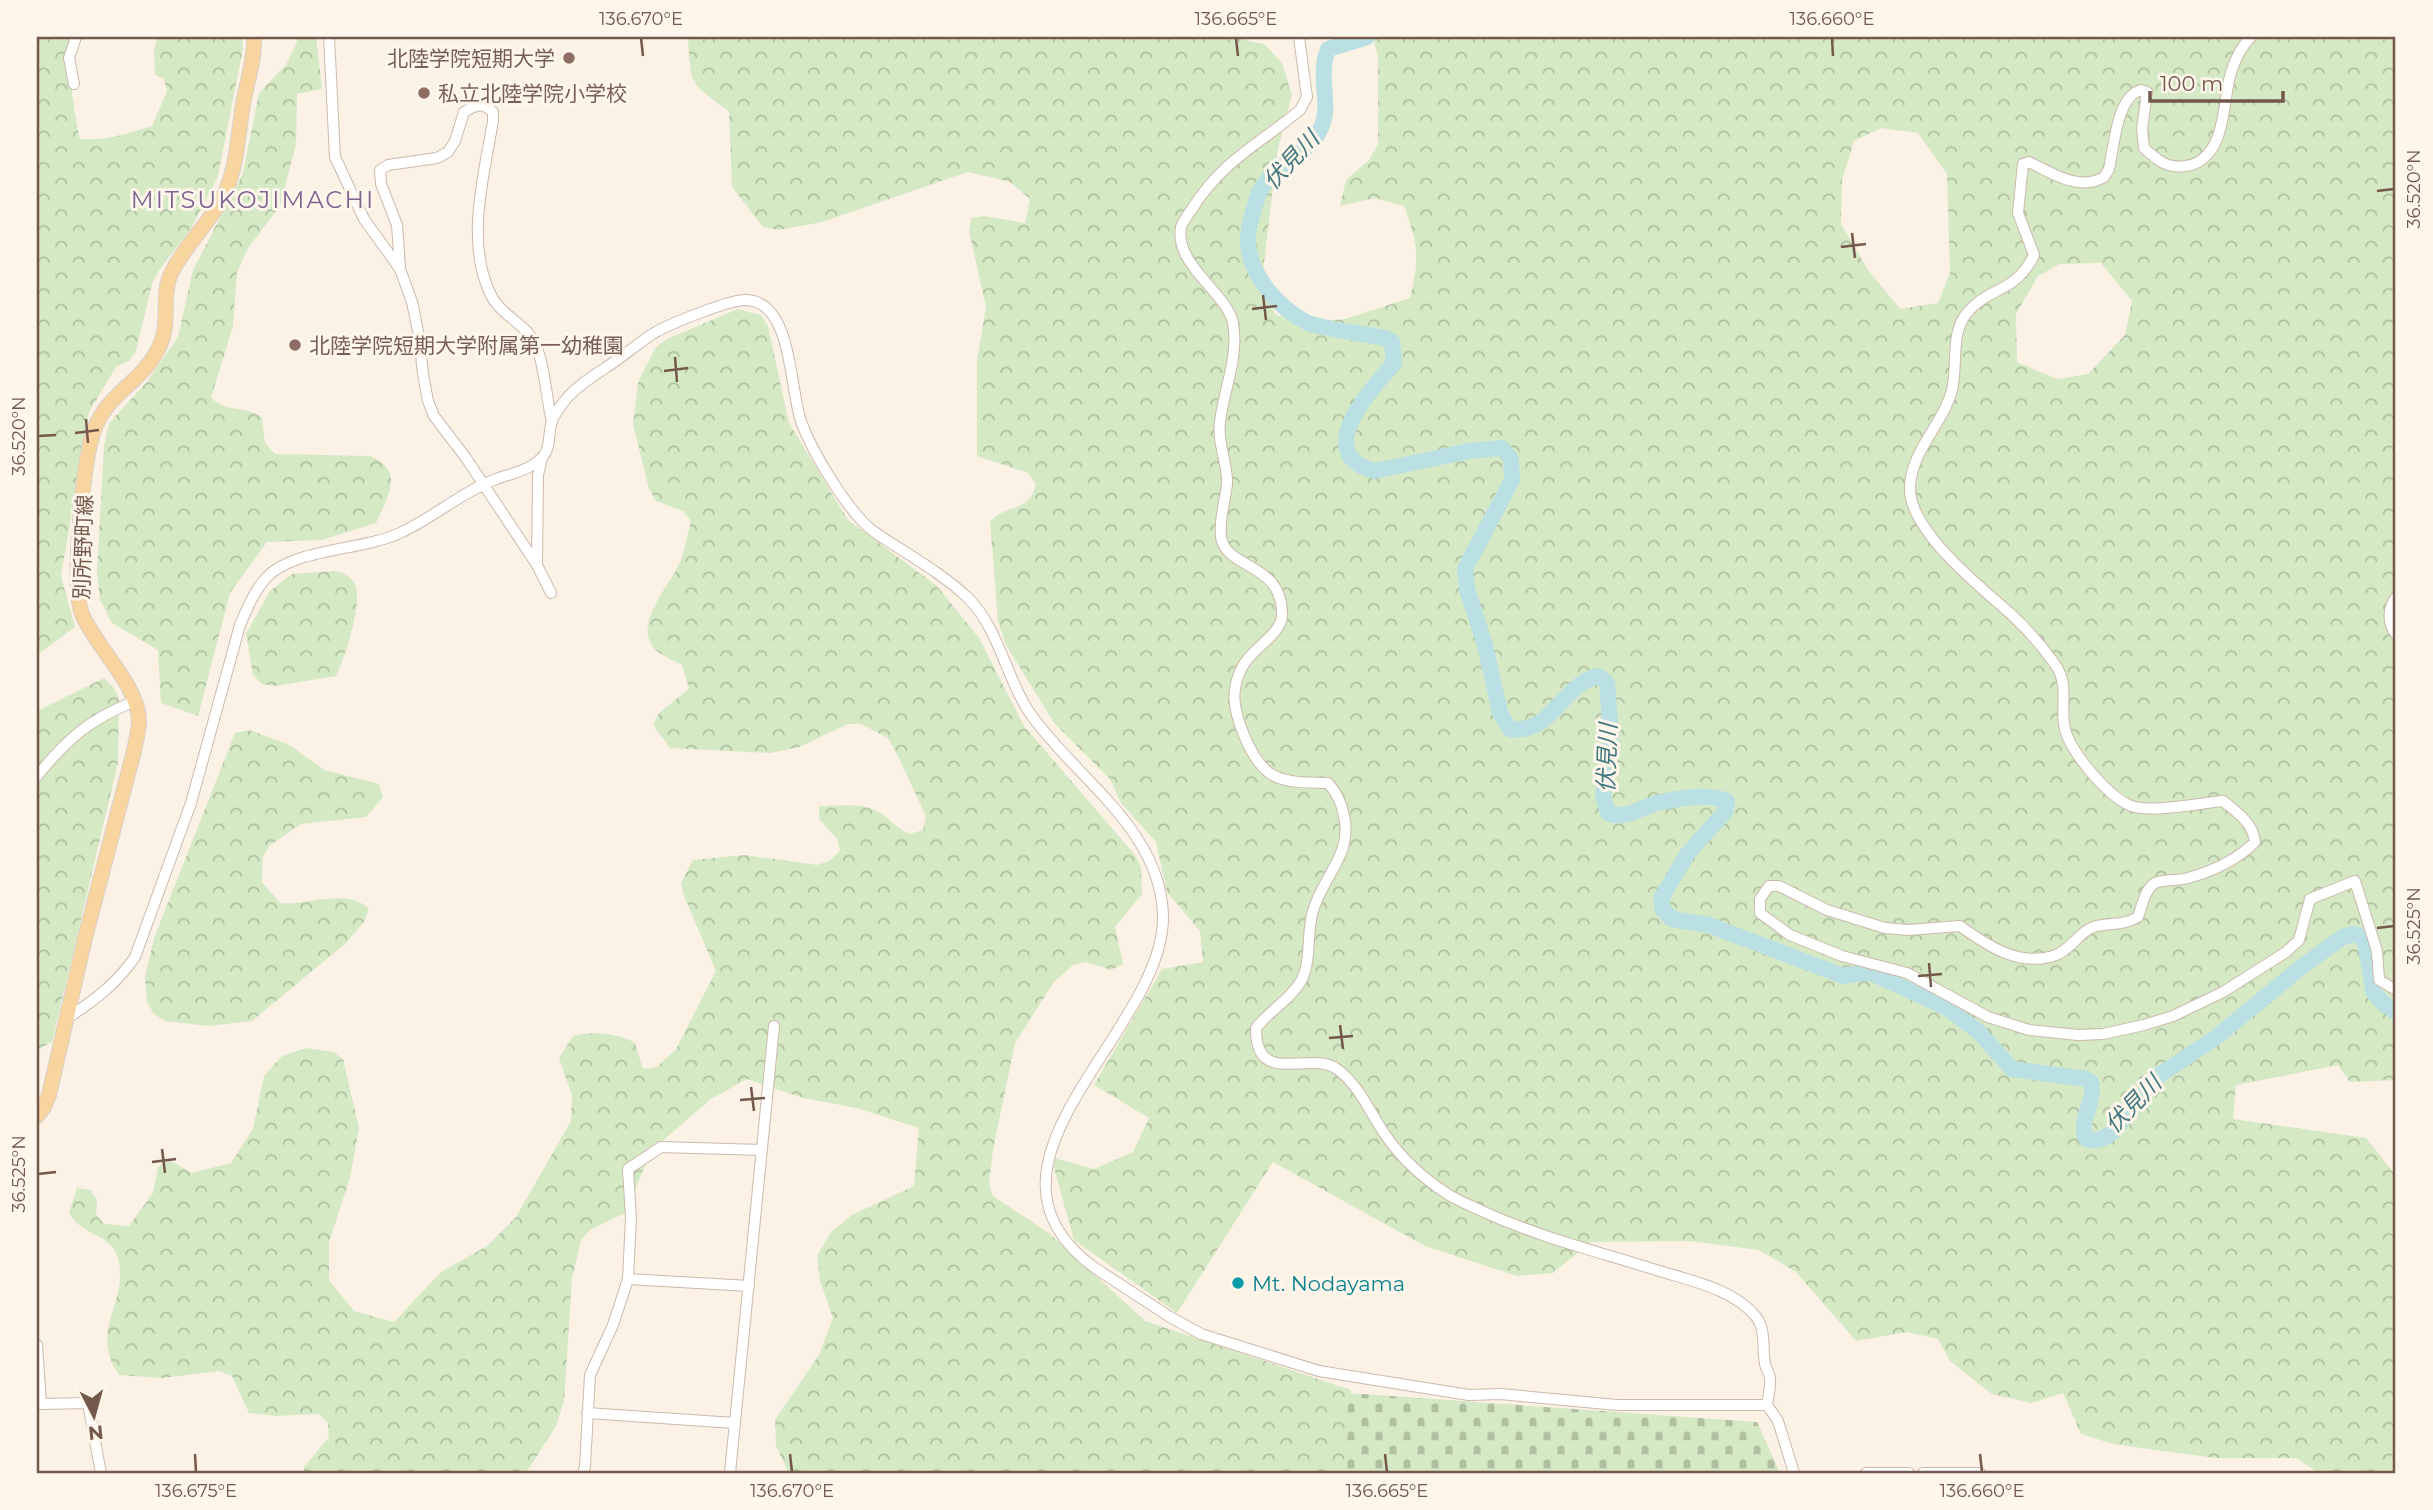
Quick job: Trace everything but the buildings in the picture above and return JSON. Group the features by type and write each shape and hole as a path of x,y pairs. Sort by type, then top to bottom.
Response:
{"main road":[{"name":"別所野町線","path":"37,1119 49,1095 139,722 135,701 81,612 77,584 80,524 91,439 99,418 115,395 156,355 165,333 169,278 222,198 233,172 254,37"}],"street":[{"path":"74,84 69,58 76,37"},
{"path":"329,37 335,157 364,219 400,269 412,302 423,374 434,416 466,458 537,565 551,593"},
{"path":"1299,37 1307,97 1300,110 1227,165 1206,187 1181,228 1182,241 1193,266 1228,310 1232,321 1234,360 1219,423 1227,482 1220,522 1222,541 1233,555 1270,579 1277,588 1283,615 1278,630 1247,660 1235,690 1236,707 1247,743 1259,763 1272,775 1281,778 1328,783 1334,789 1343,809 1348,831 1345,846 1313,911 1303,977 1297,987 1256,1028 1256,1041 1260,1052 1270,1060 1288,1065 1322,1064 1334,1067 1359,1093 1384,1133 1404,1158 1452,1197 1510,1224 1695,1282 1730,1296 1744,1305 1758,1319 1762,1328 1765,1367 1770,1378 1767,1405"},
{"path":"2251,37 2232,71 2219,133 2208,156 2196,164 2178,167 2165,164 2144,148 2142,130 2147,92 2141,90 2129,96 2121,108 2109,169 2104,177 2088,183 2072,182 2029,162 2023,164 2018,213 2034,255 2028,268 2016,281 1967,313 1957,339 1952,391 1911,473 1909,495 1916,514 1952,562 2013,616 2056,665 2062,677 2066,734 2091,771 2130,806 2144,809 2223,801 2243,817 2254,833 2255,842 2241,856 2219,866 2187,878 2155,883 2146,893 2138,917 2126,924 2093,927 2057,955 2014,957 1984,943 1961,926 1908,930 1885,928 1827,910 1779,887 1769,886 1760,899 1760,913 1790,935 1842,956 1907,973 1988,1017 2040,1031 2078,1035 2103,1034 2173,1016 2223,992 2286,952 2299,940 2310,899 2355,881 2377,951 2379,980 2396,990"},
{"path":"400,269 397,225 381,184 380,170 388,164 437,158 448,152 455,141 464,112 475,106 487,107 493,112 493,121 479,208 478,236 482,272 497,305 529,334 537,346 552,422 547,450 538,475 537,565"},
{"path":"552,422 565,401 583,383 657,331 736,301 748,300 763,305 778,320 781,327 796,408 803,428 853,510 882,538 937,572 970,600 986,622 1014,685 1032,716 1121,817 1141,844 1160,886 1163,918 1154,965 1064,1118 1048,1163 1047,1192 1052,1215 1064,1239 1081,1258 1170,1317 1201,1334 1319,1371 1469,1395 1500,1394 1605,1404 1767,1405 1778,1421 1794,1473"},
{"path":"69,1017 100,996 125,972 135,957 191,803 240,625 248,606 266,578 278,568 313,554 381,542 406,531 482,485 517,474 542,458"},
{"path":"2396,597 2390,608 2391,627 2396,634"},
{"path":"37,776 81,729 105,713 135,701"},
{"path":"730,1473 774,1026"},
{"path":"583,1473 590,1374 613,1325 628,1279 631,1228 628,1170 661,1147 762,1150"},
{"path":"628,1279 749,1286"},
{"path":"37,1345 41,1404 88,1403 101,1473"},
{"path":"587,1413 735,1423"},
{"path":"1866,1473 1909,1473"},
{"path":"1923,1473 1980,1473"}],"green space":[{"path":"37,37 74,37 72,88 80,139 108,138 152,126 167,91 164,79 155,75 154,49 158,37 242,37 243,49 218,176 191,228 152,284 136,351 129,361 116,367 89,412 61,576 75,627 37,655"},
{"path":"296,37 316,37 322,89 297,94 296,144 280,206 248,248 237,272 233,326 211,398 223,406 262,417 265,443 275,454 370,456 388,469 391,485 376,523 322,540 267,542 230,593 198,716 161,703 158,650 112,623 100,600 97,572 104,446 109,423 146,383 178,337 193,270 243,173 259,93 286,65 297,42"},
{"path":"688,37 1231,37 1264,44 1282,63 1292,95 1277,153 1262,280 1275,314 1299,323 1345,319 1410,298 1416,251 1404,206 1375,198 1340,206 1346,180 1369,160 1378,144 1378,57 1373,37 2396,37 2396,1080 2350,1082 2338,1065 2236,1085 2233,1119 2366,1138 2396,1176 2396,1473 2319,1473 2296,1458 2216,1458 2113,1444 2081,1434 2063,1393 2031,1403 1992,1394 1950,1361 1938,1339 1907,1332 1856,1341 1796,1272 1759,1250 1689,1241 1591,1242 1553,1273 1517,1276 1425,1246 1273,1162 1177,1313 1074,1240 1051,1157 1094,1169 1133,1152 1149,1118 1094,1085 1162,969 1203,962 1200,931 1167,892 1156,842 1121,803 1110,779 1054,723 1006,645 998,621 990,522 1029,499 1036,484 1028,473 977,456 977,361 986,307 969,231 971,218 984,216 1025,223 1030,199 1010,182 968,172 822,222 779,230 763,227 732,187 729,111 699,88 692,75","holes":["1881,128 1918,133 1947,174 1950,273 1938,303 1900,309 1868,270 1841,224 1842,180 1854,141","2101,263 2132,301 2125,335 2088,374 2057,379 2017,362 2016,314 2038,276 2060,264"]},
{"path":"738,309 761,315 768,326 789,423 848,520 937,586 979,638 1024,726 1135,855 1141,867 1142,894 1115,927 1123,964 1111,970 1086,962 1073,965 1054,982 1015,1043 993,1150 989,1184 993,1196 1049,1233 1145,1321 1351,1390 1350,1473 789,1473 776,1446 775,1420 819,1355 833,1318 820,1281 817,1256 831,1232 852,1215 914,1186 919,1128 857,1108 803,1098 747,1079 711,1099 652,1150 625,1213 590,1230 581,1240 572,1279 564,1401 556,1426 526,1473 304,1473 304,1467 329,1437 328,1423 319,1414 275,1416 249,1413 232,1376 219,1371 163,1378 119,1375 110,1358 108,1328 119,1286 117,1255 108,1243 80,1226 69,1213 77,1188 90,1190 97,1200 96,1214 104,1224 129,1226 153,1193 158,1167 169,1160 192,1173 231,1163 253,1129 264,1076 282,1056 306,1048 333,1052 343,1059 359,1128 350,1178 329,1242 329,1280 354,1311 394,1322 441,1272 487,1246 516,1217 571,1121 572,1096 559,1058 573,1036 605,1034 635,1043 643,1069 657,1067 676,1049 716,971 681,883 693,860 745,855 817,865 829,861 840,851 837,839 819,819 819,806 865,807 879,812 910,834 923,830 926,816 888,738 861,724 848,724 799,747 770,753 670,748 653,725 659,713 689,689 682,665 658,652 650,643 648,632 653,610 682,557 691,521 683,511 656,501 649,489 633,424 638,382 656,347 667,339"},
{"path":"336,571 351,579 357,597 351,633 336,676 275,686 262,684 253,675 246,634 270,591 292,574"},
{"path":"104,678 119,698 118,763 52,1042 37,1050 37,711"},
{"path":"249,730 290,745 324,770 379,784 383,797 366,817 301,824 269,846 263,857 262,882 280,903 339,898 350,899 369,909 364,922 346,943 252,1021 209,1026 165,1021 154,1014 147,1002 145,977 154,938 235,733"},
{"path":"1349,1393 1757,1422 1780,1473 1343,1473"}],"waterway":[{"name":"伏見川","path":"1367,37 1328,49 1324,70 1325,110 1321,128 1310,144 1265,183 1256,201 1248,232 1254,268 1276,299 1306,322 1385,338 1392,342 1394,363 1361,405 1346,436 1347,451 1356,463 1375,471 1469,451 1502,448 1511,459 1512,480 1465,569 1467,589 1485,645 1500,713 1510,729 1524,729 1547,717 1575,688 1598,676 1607,683 1611,736 1603,796 1608,813 1628,814 1655,804 1686,798 1711,797 1727,801 1725,812 1688,853 1661,899 1663,910 1672,919 1709,925 1843,976 1869,972 1947,1008 1979,1032 2012,1069 2086,1079 2091,1082 2092,1089 2084,1132 2086,1139 2090,1140 2100,1139 2113,1132 2158,1076 2215,1038 2304,965 2343,937 2353,934 2360,936 2365,943 2374,993 2396,1012"}],"place":[{"name":"北陸学院短期大学","path":"569,58"},
{"name":"私立北陸学院小学校","path":"424,93"},
{"name":"北陸学院短期大学附属第一幼稚園","path":"295,345"},
{"name":"Mt. Nodayama","path":"1238,1283"}],"district":[{"name":"MITSUKOJIMACHI","path":"253,199"}]}
